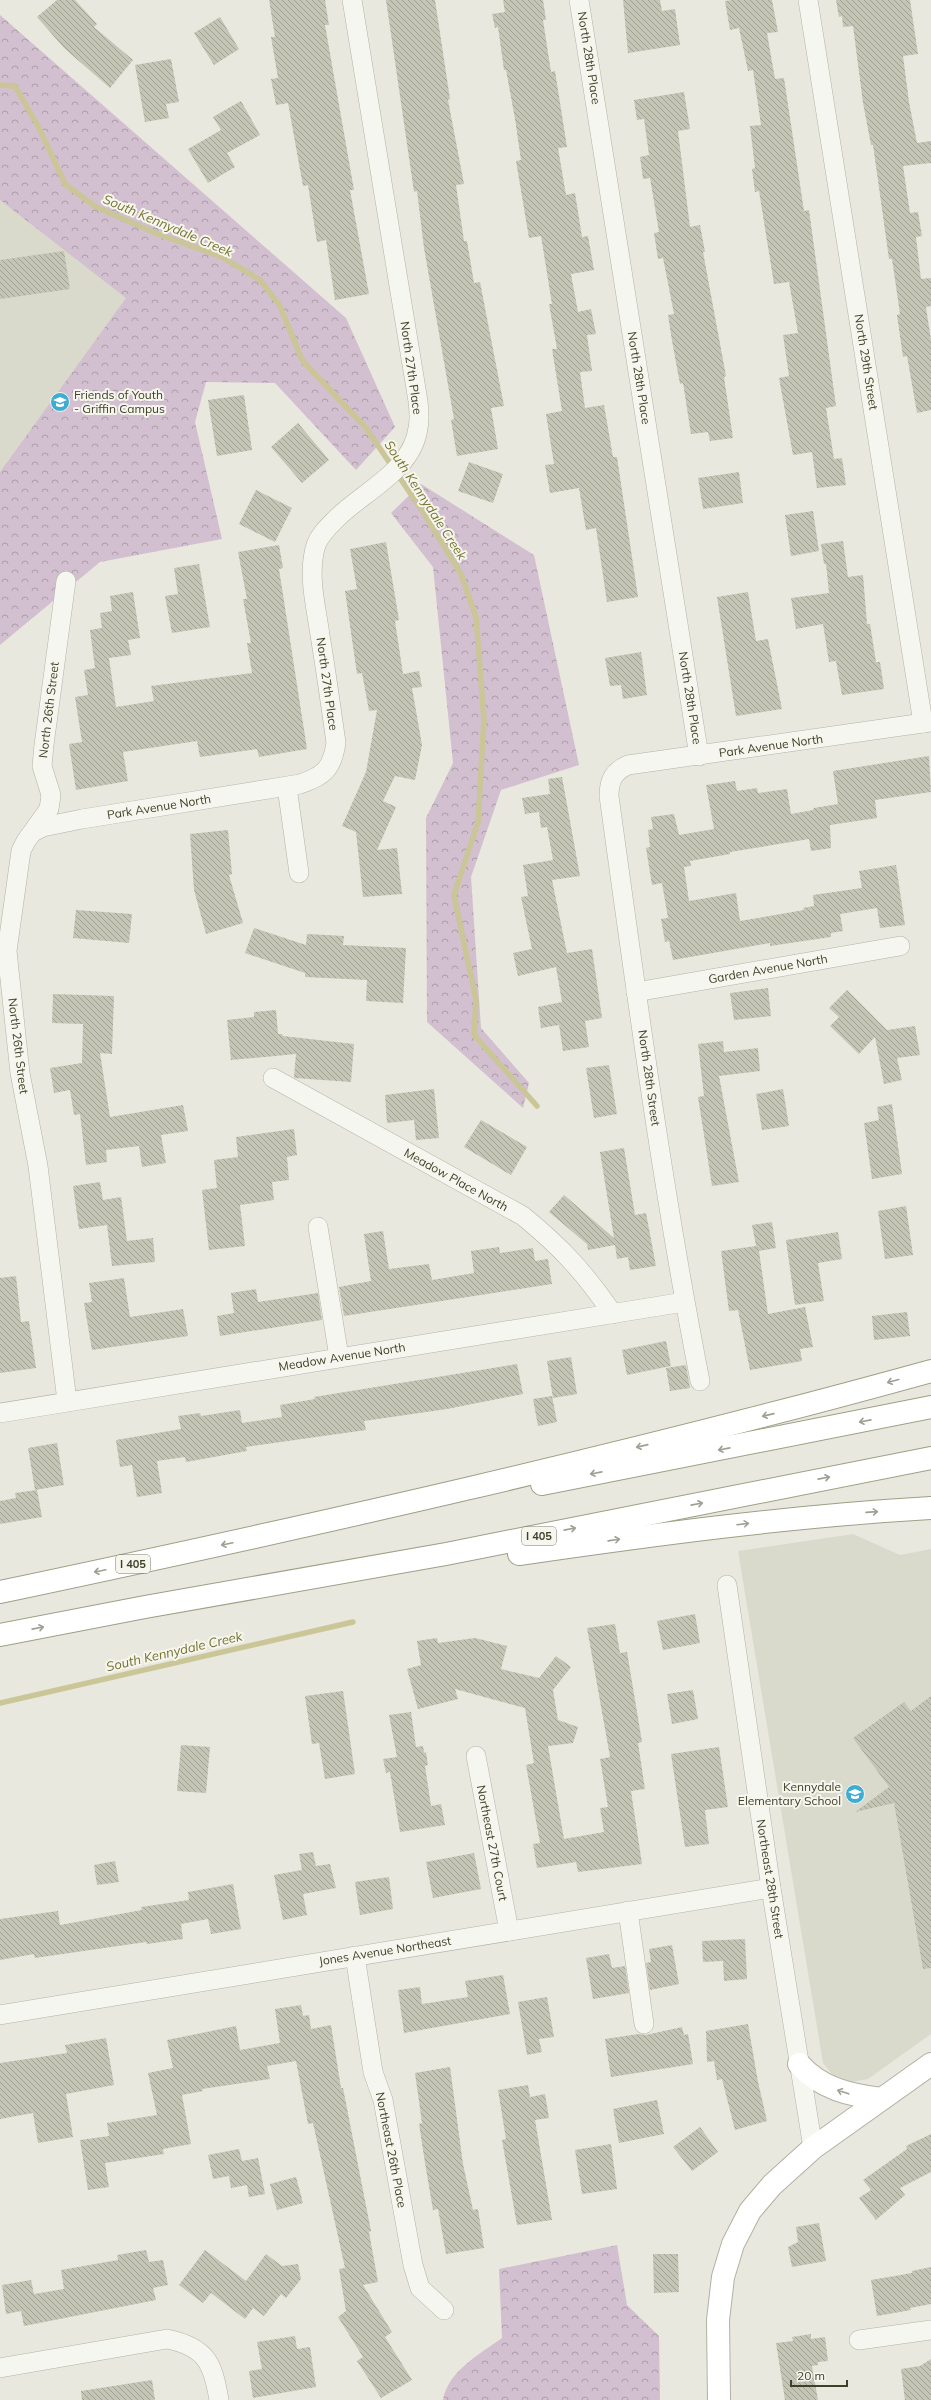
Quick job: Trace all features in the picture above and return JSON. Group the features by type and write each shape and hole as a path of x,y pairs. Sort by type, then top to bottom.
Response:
{"main road":[{"path":"266,1536 782,1412 931,1371"},
{"name":"I 405","path":"0,1592 266,1536 479,1496 931,1407"},
{"name":"I 405","path":"0,1635 146,1607 446,1554 931,1458"},
{"path":"146,1607 647,1535 826,1514 931,1508"},
{"path":"799,2064 807,2073 837,2091 852,2095 881,2099"},
{"path":"719,2400 718,2320 723,2277 733,2244 750,2212 772,2185 813,2148 931,2064"}],"street":[{"name":"North 27th Place","path":"287,787 316,778 328,769 334,757 336,743 313,586 313,557 317,543 326,529 358,499 396,468 413,444 418,428 418,401 352,0"},
{"name":"North 28th Place","path":"580,0 699,756"},
{"name":"North 29th Street","path":"808,0 927,723"},
{"name":"North 26th Street","path":"66,581 42,766 51,796 49,809 21,851 4,950 20,1073 38,1166 67,1401"},
{"name":"Park Avenue North","path":"614,775 628,765 927,723"},
{"name":"North 28th Street","path":"614,775 609,788 609,796 636,992 684,1302 700,1381"},
{"name":"Park Avenue North","path":"33,832 43,827 82,819 287,787"},
{"path":"287,787 300,873"},
{"name":"Garden Avenue North","path":"636,992 900,946"},
{"name":"Meadow Place North","path":"273,1078 523,1216 557,1244 590,1279 613,1314"},
{"path":"318,1227 339,1357"},
{"name":"Meadow Avenue North","path":"0,1413 684,1302"},
{"name":"Northeast 28th Street","path":"727,1585 771,1888 813,2148"},
{"name":"Northeast 27th Court","path":"476,1756 509,1931"},
{"name":"Jones Avenue Northeast","path":"0,2015 771,1888"},
{"path":"628,1911 644,2024"},
{"name":"Northeast 26th Place","path":"355,1956 373,2072 383,2100 413,2265 420,2288 444,2310"},
{"path":"859,2340 931,2330"},
{"path":"0,2368 167,2339 193,2347 205,2357 212,2370 218,2400"}],"shaded area":[{"name":"Friends of Youth - Griffin Campus","path":"0,128 176,251 0,540"},
{"name":"Kennydale Elementary School","path":"853,1534 900,1555 931,1549 931,2034 868,2079 851,2082 832,2074 823,2063 738,1551"}],"green space":[{"path":"0,15 346,318 395,427 356,470 275,383 206,382 195,422 222,539 100,562 0,645 0,472 126,298 0,200"},
{"path":"421,484 534,555 579,765 501,790 471,877 481,1028 529,1083 523,1108 427,1022 426,818 453,763 433,567 391,513"},
{"path":"617,2245 627,2305 659,2336 660,2400 443,2400 451,2380 458,2372 475,2357 502,2338 499,2269"}],"building":[{"path":"57,0 75,0 97,24 94,27 133,60 110,88 64,48 37,17"},
{"path":"269,0 325,0 329,25 325,25 354,190 350,190 369,294 335,300 326,240 317,242 308,185 303,186 288,103 276,105 271,79 278,78 271,37 275,37"},
{"path":"386,0 435,0 450,99 448,100 464,184 456,185 464,241 467,241 474,283 480,282 504,406 491,408 498,449 457,456 451,420 454,419 424,248 417,191 414,192"},
{"path":"503,0 543,0 546,20 543,20 551,72 555,71 567,147 558,148 566,195 575,193 582,237 588,236 594,270 571,274 578,312 591,309 596,334 587,335 592,371 580,372 585,408 604,405 613,457 617,457 638,597 607,602 596,528 586,530 579,488 550,493 545,465 554,464 546,414 562,411 552,349 557,349 549,304 552,304 541,236 529,238 516,161 521,160 515,119 506,70 504,70 498,27 495,28 492,14 505,12"},
{"path":"623,0 660,0 662,11 675,9 680,45 628,53"},
{"path":"772,0 778,32 767,33 775,79 784,78 804,211 809,210 836,406 826,408 834,459 842,458 846,485 817,488 812,452 793,455 779,378 789,376 783,335 798,333 789,282 774,284 759,191 755,192 752,169 755,168 750,126 761,125 753,70 748,71 739,28 730,30 725,1"},
{"path":"836,0 910,0 918,54 903,56 909,102 917,143 931,141 931,163 903,166 910,213 918,212 922,236 916,237 921,279 931,278 931,306 926,307 931,340 931,410 917,413 907,356 903,357 897,315 900,314 892,259 889,259 873,145 871,145 863,103 853,26 843,27 842,16 839,17"},
{"path":"220,17 239,49 214,65 194,33"},
{"path":"171,59 179,102 166,104 169,118 145,122 135,65"},
{"path":"684,92 690,129 678,131 690,227 700,225 705,252 703,252 726,376 724,377 733,438 710,441 708,432 691,434 683,383 680,384 668,315 674,314 663,258 658,259 654,233 659,232 650,178 643,179 640,157 649,155 644,119 637,120 634,100"},
{"path":"241,101 260,135 227,153 235,167 208,183 188,149 221,130 213,117"},
{"path":"64,251 70,289 0,299 0,260"},
{"path":"244,395 252,450 217,456 208,400"},
{"path":"298,423 329,460 302,483 271,447"},
{"path":"469,462 503,474 493,503 458,491"},
{"path":"739,472 743,503 703,509 698,478"},
{"path":"256,490 292,508 275,542 239,524"},
{"path":"813,511 819,551 791,556 785,515"},
{"path":"843,541 848,577 863,575 867,624 870,624 876,662 880,662 884,689 842,695 836,661 829,662 823,624 796,629 791,598 829,593 826,564 824,564 821,544"},
{"path":"386,542 399,620 395,621 403,674 419,671 422,687 412,688 422,745 415,780 395,776 383,801 396,807 377,850 397,848 402,894 363,897 356,832 342,826 366,772 377,710 369,711 362,673 357,674 345,591 357,589 350,549"},
{"path":"279,545 283,568 279,569 307,749 259,757 257,749 200,757 197,741 123,752 128,781 76,790 69,744 82,742 75,697 88,695 84,670 95,668 90,630 102,628 100,613 112,611 110,596 133,592 140,638 128,640 131,655 109,658 116,707 154,701 151,686 252,673 247,643 251,643 243,599 247,599 238,552"},
{"path":"199,564 210,627 172,633 165,596 178,594 174,568"},
{"path":"748,592 756,641 768,639 782,709 736,716 717,597"},
{"path":"641,652 647,695 623,699 621,685 610,686 605,658"},
{"path":"929,756 931,792 875,800 877,818 830,825 831,848 811,851 809,839 730,852 730,854 690,861 691,866 684,867 689,901 736,893 740,921 804,910 803,908 814,906 813,895 862,888 859,871 896,865 905,925 880,928 877,908 840,914 843,931 831,933 831,937 770,946 770,943 673,960 669,941 665,942 661,919 668,918 662,883 652,885 646,848 650,847 648,830 653,829 651,817 674,814 679,835 714,829 706,785 735,781 737,791 757,788 758,793 787,789 791,814 813,810 814,808 838,804 833,771"},
{"path":"562,777 580,876 552,880 567,953 592,949 602,1018 585,1021 589,1047 563,1051 559,1025 541,1028 538,1007 562,1002 556,967 518,976 513,953 532,949 521,897 528,896 523,865 553,860 547,827 541,828 539,812 525,814 522,798 550,794 548,779"},
{"path":"228,830 232,874 229,875 243,923 206,934 194,890 190,834"},
{"path":"76,910 132,914 129,943 73,938"},
{"path":"254,928 306,945 307,934 344,936 343,945 406,948 403,1003 366,1001 367,980 305,977 305,973 245,953"},
{"path":"768,988 771,1016 734,1020 730,993"},
{"path":"847,990 887,1030 915,1026 920,1055 897,1058 902,1080 884,1084 875,1037 859,1054 830,1026 839,1017 829,1008"},
{"path":"53,994 114,996 112,1054 100,1053 110,1117 183,1105 188,1131 161,1135 166,1163 142,1167 139,1146 106,1150 107,1162 86,1165 80,1114 74,1115 70,1090 54,1093 50,1068 82,1063 83,1024 52,1023"},
{"path":"276,1010 278,1034 282,1034 283,1036 354,1044 351,1082 295,1078 296,1054 231,1060 227,1020 254,1017 254,1012"},
{"path":"723,1041 724,1052 758,1048 760,1071 719,1076 739,1182 712,1186 698,1097 704,1096 698,1044"},
{"path":"609,1065 617,1114 594,1118 586,1068"},
{"path":"434,1089 439,1138 416,1140 414,1120 387,1123 385,1095"},
{"path":"783,1089 789,1126 762,1130 756,1094"},
{"path":"892,1104 902,1174 872,1179 864,1123 879,1120 877,1107"},
{"path":"481,1120 527,1147 511,1175 464,1147"},
{"path":"294,1129 297,1155 287,1157 289,1180 272,1182 274,1200 240,1205 245,1246 209,1250 202,1190 217,1188 214,1160 238,1157 236,1137"},
{"path":"624,1148 635,1215 646,1213 656,1266 630,1270 628,1257 617,1259 615,1245 588,1250 587,1244 549,1212 564,1195 614,1238 600,1152"},
{"path":"100,1182 103,1200 121,1197 127,1241 153,1238 155,1262 112,1266 107,1225 79,1229 73,1186"},
{"path":"906,1206 913,1255 885,1259 878,1211"},
{"path":"772,1222 776,1248 759,1251 768,1314 805,1307 813,1347 800,1349 802,1361 750,1370 738,1310 729,1311 721,1251 756,1246 752,1225"},
{"path":"383,1231 389,1269 429,1264 432,1280 474,1273 471,1251 499,1247 500,1253 533,1248 535,1261 548,1259 552,1284 344,1316 339,1287 371,1281 364,1234"},
{"path":"838,1232 842,1259 818,1263 824,1301 795,1305 786,1240"},
{"path":"16,1276 21,1322 29,1321 36,1368 0,1373 0,1278"},
{"path":"124,1278 130,1317 183,1309 188,1336 92,1350 84,1303 92,1302 89,1283"},
{"path":"256,1289 258,1302 318,1293 322,1320 220,1336 217,1316 234,1313 231,1293"},
{"path":"907,1312 910,1336 874,1340 872,1316"},
{"path":"666,1341 671,1366 627,1375 622,1350"},
{"path":"571,1357 577,1394 553,1398 547,1361"},
{"path":"517,1364 523,1394 447,1409 364,1421 366,1430 246,1447 247,1451 186,1462 185,1457 157,1461 162,1493 137,1497 132,1465 120,1467 116,1440 181,1429 178,1416 200,1413 201,1416 240,1410 242,1423 282,1417 280,1405 315,1399 314,1397"},
{"path":"686,1365 690,1388 670,1391 666,1368"},
{"path":"552,1396 557,1422 538,1426 533,1399"},
{"path":"57,1443 64,1485 35,1490 28,1448"},
{"path":"37,1490 42,1517 0,1524 0,1501 16,1498 15,1493"},
{"path":"695,1614 700,1643 663,1650 657,1621"},
{"path":"615,1624 620,1653 627,1652 642,1742 638,1743 645,1789 631,1791 642,1864 578,1872 576,1862 537,1868 533,1844 540,1843 526,1765 534,1763 525,1708 455,1689 458,1699 418,1709 407,1669 421,1665 417,1641 437,1638 438,1643 475,1638 507,1646 501,1669 539,1678 556,1656 571,1667 553,1690 558,1720 578,1727 573,1743 548,1746 564,1839 604,1832 600,1808 608,1807 600,1759 610,1757 587,1628"},
{"path":"693,1690 698,1719 672,1724 667,1694"},
{"path":"343,1691 355,1774 325,1779 319,1743 312,1744 305,1696"},
{"path":"931,1696 931,1968 923,1969 894,1803 855,1812 889,1787 853,1738 904,1702 911,1711"},
{"path":"411,1712 416,1747 423,1746 424,1753 426,1752 428,1765 425,1766 431,1806 441,1804 445,1825 400,1832 390,1772 386,1773 383,1759 397,1757 389,1715"},
{"path":"181,1745 210,1747 206,1793 177,1791"},
{"path":"719,1747 728,1807 705,1810 709,1844 685,1847 671,1754"},
{"path":"313,1852 316,1866 330,1864 336,1888 303,1894 307,1915 283,1920 274,1875 302,1870 299,1854"},
{"path":"474,1853 481,1889 433,1898 426,1862"},
{"path":"115,1861 119,1882 97,1885 94,1865"},
{"path":"389,1877 393,1909 360,1915 355,1882"},
{"path":"233,1884 241,1929 211,1934 208,1919 181,1924 183,1939 147,1944 146,1942 35,1958 34,1954 0,1960 0,1919 58,1911 60,1925 142,1910 141,1907 189,1900 188,1892"},
{"path":"745,1939 747,1979 724,1981 723,1961 703,1962 702,1941"},
{"path":"672,1945 679,1984 650,1990 646,1963 651,1962 649,1949"},
{"path":"609,1954 612,1968 625,1966 629,1993 593,1999 586,1958"},
{"path":"503,1975 510,2014 404,2033 398,1990 420,1987 422,2004 468,1997 465,1981"},
{"path":"547,1997 554,2037 539,2039 542,2052 527,2055 518,2002"},
{"path":"301,2005 303,2016 309,2015 311,2029 331,2025 341,2088 343,2088 371,2231 369,2232 378,2282 363,2285 392,2332 385,2337 412,2380 381,2398 357,2361 363,2357 338,2317 346,2311 339,2269 345,2268 313,2123 308,2124 296,2061 267,2066 270,2079 202,2089 203,2091 182,2095 191,2144 163,2149 164,2154 105,2163 109,2187 88,2190 80,2140 109,2136 107,2123 157,2115 148,2073 173,2068 167,2040 236,2026 240,2050 280,2043 275,2009"},
{"path":"748,2024 758,2082 767,2121 735,2130 722,2079 717,2080 714,2061 707,2062 706,2031"},
{"path":"682,2027 684,2035 688,2034 693,2064 611,2077 605,2039 639,2034 646,2035"},
{"path":"106,2038 114,2085 66,2094 73,2137 38,2143 33,2113 0,2119 0,2063 67,2053 65,2045"},
{"path":"450,2067 463,2164 473,2210 478,2209 484,2248 446,2254 438,2209 433,2210 419,2124 422,2123 415,2073"},
{"path":"528,2085 530,2097 545,2094 549,2118 535,2120 552,2220 517,2225 502,2140 506,2139 498,2090"},
{"path":"657,2100 664,2134 619,2143 613,2109"},
{"path":"700,2127 718,2152 692,2171 673,2147"},
{"path":"931,2134 931,2172 900,2188 905,2195 876,2220 859,2198 871,2190 863,2180 907,2149 906,2146"},
{"path":"611,2144 617,2189 582,2194 575,2150"},
{"path":"239,2149 242,2161 258,2158 265,2194 249,2197 247,2185 231,2188 229,2176 213,2179 208,2155"},
{"path":"296,2177 303,2203 277,2210 270,2184"},
{"path":"819,2223 826,2261 792,2267 788,2247 798,2242 796,2227"},
{"path":"146,2250 149,2262 163,2260 168,2285 153,2288 156,2300 24,2326 21,2311 6,2314 2,2285 31,2280 34,2294 64,2289 61,2270 118,2260 117,2255"},
{"path":"205,2250 246,2281 266,2254 282,2266 298,2264 301,2279 286,2298 281,2294 264,2316 253,2308 245,2319 211,2293 203,2303 179,2285"},
{"path":"653,2254 678,2254 679,2292 654,2293"},
{"path":"931,2267 931,2304 910,2308 911,2310 877,2316 871,2280 912,2273 912,2271"},
{"path":"811,2334 811,2339 825,2337 828,2361 818,2362 818,2365 812,2366 818,2400 785,2400 776,2343 793,2341 792,2337"},
{"path":"295,2336 297,2349 310,2347 316,2387 253,2398 249,2371 262,2369 257,2342"},
{"path":"931,2359 931,2400 905,2400 901,2369 920,2366"},
{"path":"152,2380 155,2400 82,2400 81,2391"}],"waterway":[{"name":"South Kennydale Creek","path":"0,85 15,86 39,128 65,184 96,207 158,234 222,257 260,280 280,306 302,360 366,428 423,512 461,574 476,617 484,720 478,822 454,895 476,1000 474,1035 537,1106"},
{"name":"South Kennydale Creek","path":"0,1703 353,1622"}],"place":[{"name":"Friends of Youth - Griffin Campus","path":"60,402"},
{"name":"Kennydale Elementary School","path":"855,1794"}]}
